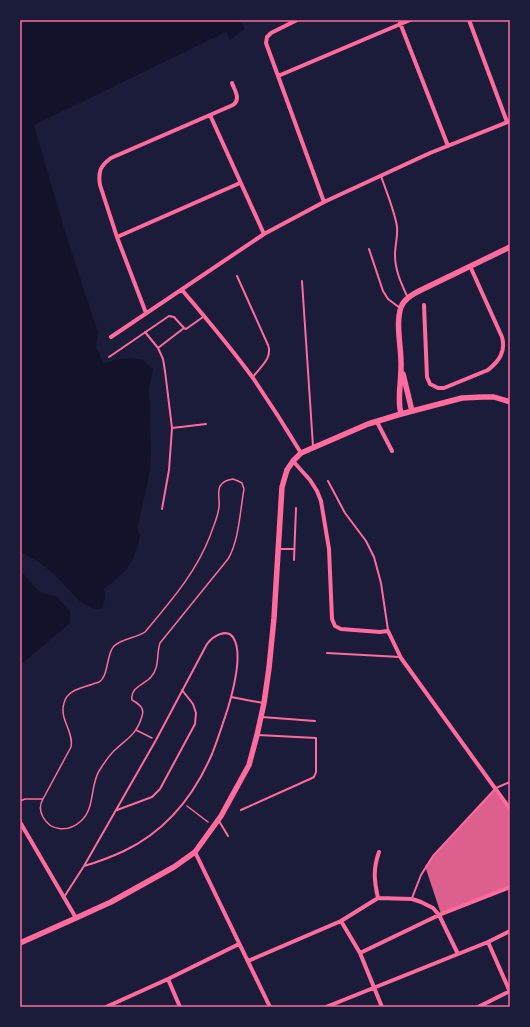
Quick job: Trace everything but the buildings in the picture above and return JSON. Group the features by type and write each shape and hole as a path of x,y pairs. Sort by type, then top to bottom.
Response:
{"street":[{"path":"297,20 271,33 267,37 266,43 324,202"},
{"path":"278,76 410,20"},
{"path":"111,337 264,234 324,202 430,153 509,121 469,20"},
{"path":"400,23 448,146"},
{"path":"146,314 117,237 100,185 100,169 104,162 111,158 233,106 237,98 232,83"},
{"path":"210,115 264,234"},
{"path":"117,237 240,183"},
{"path":"401,414 399,403 401,368 399,318 403,302 419,291 510,247"},
{"path":"424,305 427,377 430,384 438,388 444,388 488,370 494,365 502,354 502,337 470,266"},
{"path":"182,290 252,378 302,453"},
{"path":"401,368 412,411"},
{"path":"20,943 76,918 174,867 195,852 219,820 249,765 264,703 272,632 282,487 287,470 293,461 302,453 313,448 377,422 412,411 462,398 494,397 510,402"},
{"path":"377,422 392,451"},
{"path":"293,461 310,480 321,501 329,549 332,619 335,626 341,629 380,632 388,631 401,658 510,809"},
{"path":"20,822 76,918"},
{"path":"195,852 270,1007"},
{"path":"378,898 374,874 375,862 379,852"},
{"path":"360,953 439,915 510,887"},
{"path":"248,961 341,921 378,898 412,899 432,908 439,915 458,954"},
{"path":"341,921 360,953 382,1007"},
{"path":"326,1007 488,942 510,931"},
{"path":"478,1007 510,992 488,942"},
{"path":"106,1007 168,979 239,944"},
{"path":"168,979 180,1007"}],"lane":[{"path":"381,176 397,227 395,256 397,271 408,298"},
{"path":"369,249 383,291 388,300 401,308"},
{"path":"237,276 268,345 269,351 267,359 252,378"},
{"path":"302,281 313,448"},
{"path":"109,357 171,316 174,317 184,328"},
{"path":"158,348 184,328 188,328 204,316"},
{"path":"145,332 158,348 163,359 172,428 170,470 162,510"},
{"path":"172,428 206,424"},
{"path":"328,481 345,513 366,541 374,557 382,583 388,631"},
{"path":"294,560 296,508"},
{"path":"278,548 294,549"},
{"path":"64,897 84,866 156,740 207,644 219,634 229,634 234,637 237,645 235,685 212,753 197,783 183,804 168,822 154,833 140,843 113,856 84,866"},
{"path":"328,654 401,658"},
{"path":"116,810 152,797 160,789 195,724 196,713 193,704 182,690"},
{"path":"231,697 264,703"},
{"path":"261,717 315,721"},
{"path":"241,810 314,777 316,772 316,738 257,735"},
{"path":"412,899 421,875 433,856 496,788 510,782"},
{"path":"219,820 228,836"}],"path":[{"path":"227,480 238,480 242,483 244,489 237,533 232,552 228,559 160,643 158,649 157,668 154,674 133,691 131,696 132,700 142,708 142,715 132,736 115,749 98,772 87,814 73,827 64,830 54,828 45,822 40,812 40,806 43,799 71,747 71,735 65,723 63,714 63,704 66,697 73,691 99,682 102,678 114,646 145,632 181,588 205,550 218,516 220,486 227,480"},
{"path":"136,730 156,740"},
{"path":"20,801 24,799 43,799"},
{"path":"183,804 214,827"}],"shaded area":[{"path":"20,20 241,20 244,29 230,40 226,32 34,125 65,232 98,332 96,347 104,364 117,359 130,358 143,360 153,369 149,389 151,452 149,476 137,530 140,535 136,552 126,570 104,589 105,599 102,608 94,609 79,601 54,574 37,561 20,552"},
{"path":"20,569 39,592 56,596 70,611 70,623 20,665"}],"pier":[{"path":"20,552 37,561 54,574 79,601 94,609 92,611 78,602 52,575 36,563 20,554"},
{"path":"20,567 41,590 57,595 72,610 72,622 70,623 70,611 56,596 40,592 29,581"}]}
